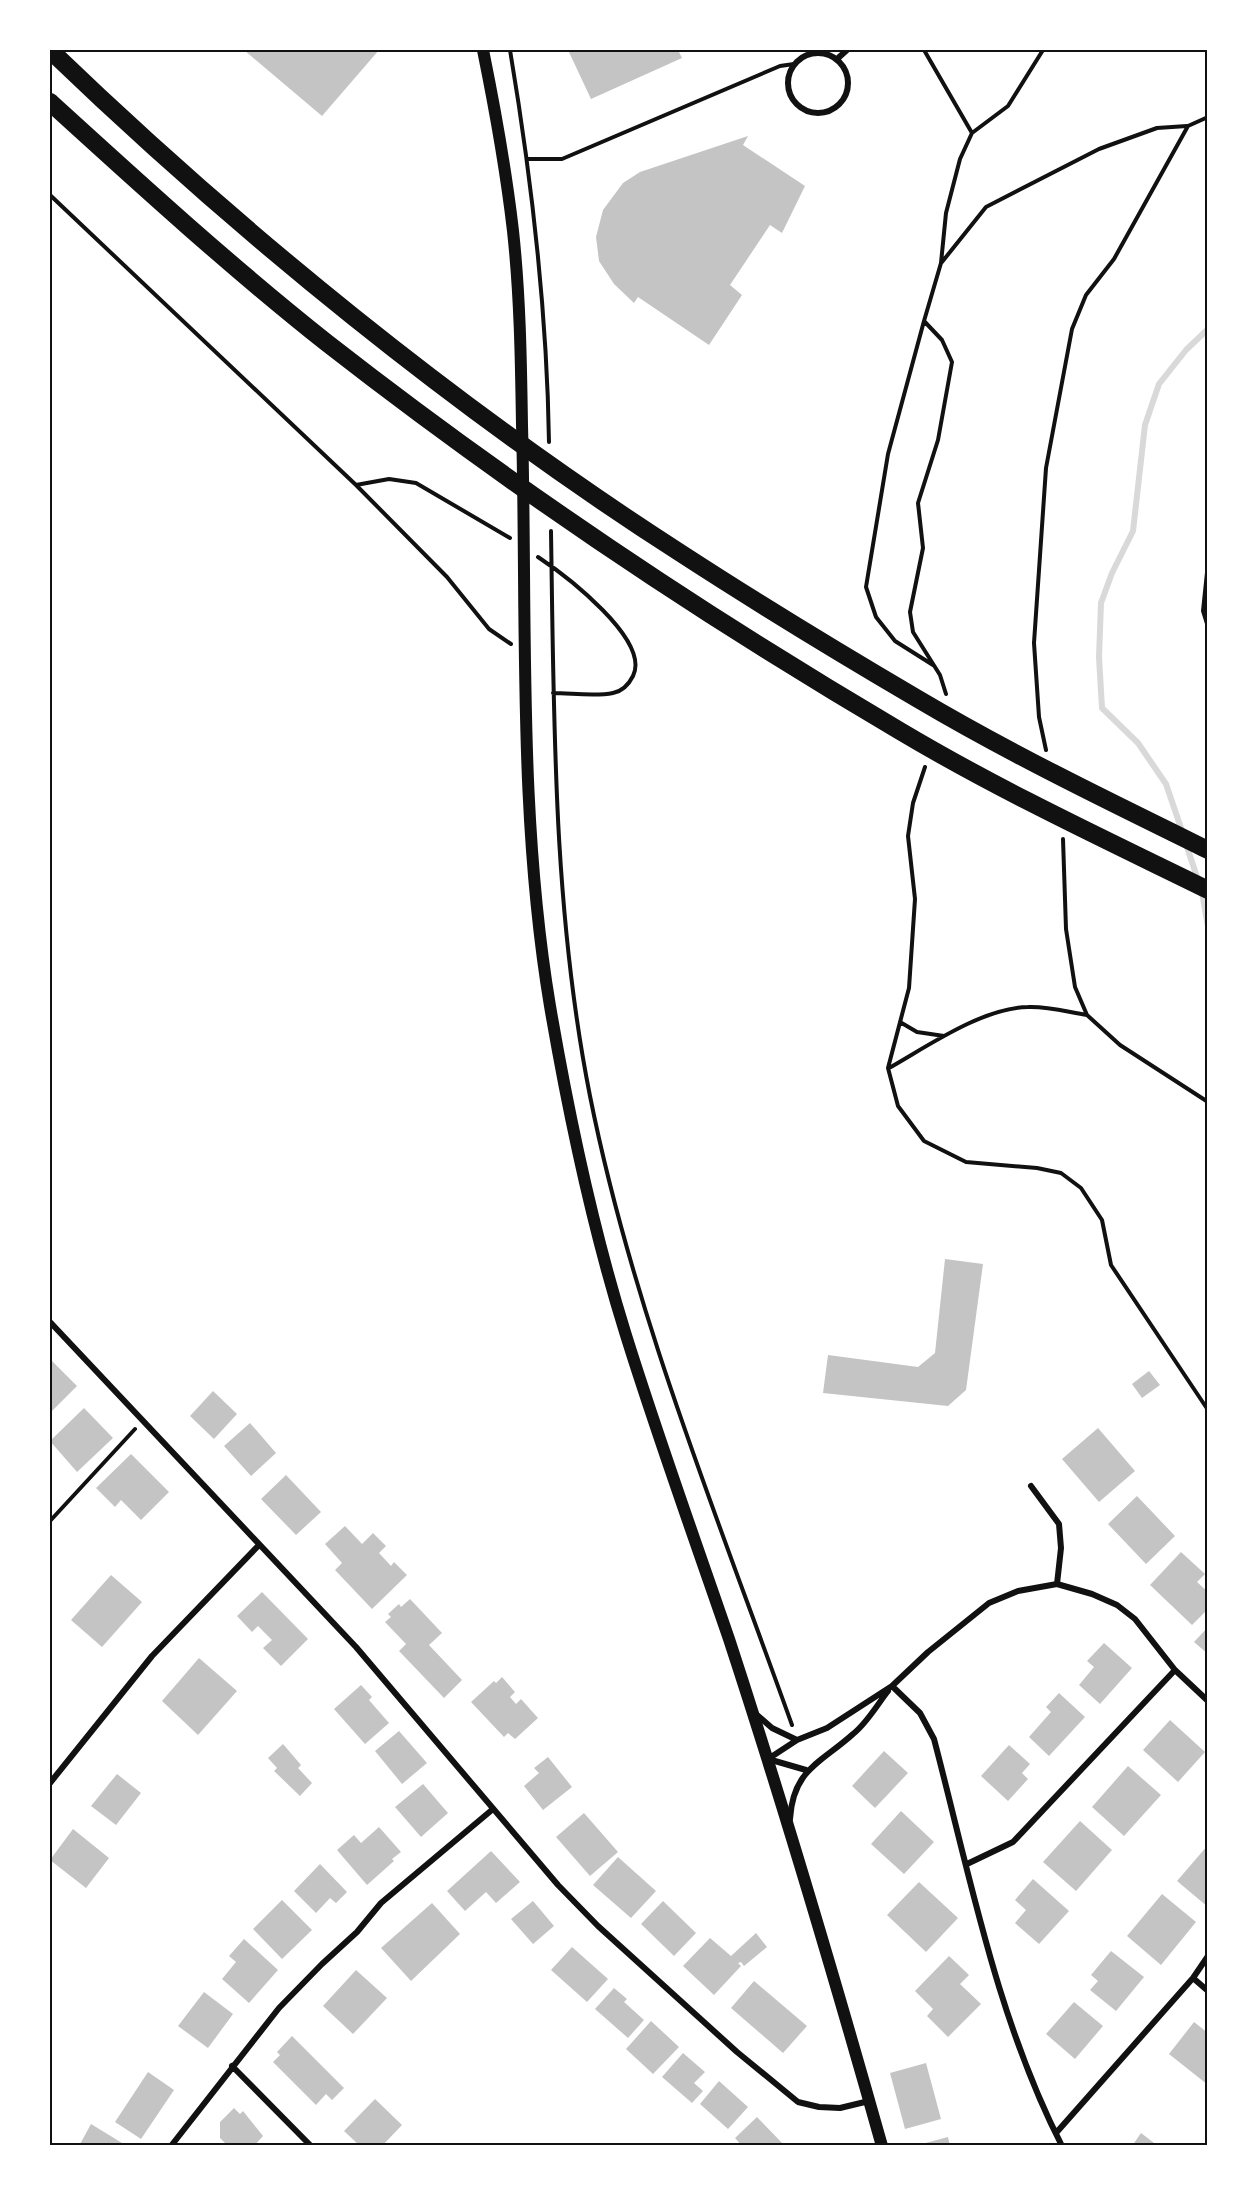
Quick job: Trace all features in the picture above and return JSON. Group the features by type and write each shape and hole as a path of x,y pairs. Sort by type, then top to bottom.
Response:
{"highway":[{"path":"50,50 175,166 263,241 499,428 681,554 920,700 1001,745 1208,850"},
{"path":"50,102 243,274 326,342 482,460 662,585 901,732 973,772 1208,890"}],"main road":[{"path":"483,50 496,117 513,232 521,360 529,790 538,908 550,1003 572,1129 583,1179 624,1331 790,1830 882,2145"}],"street":[{"path":"837,59 847,50"},
{"path":"819,52 837,59 848,77 845,97 830,111 820,113 800,108 793,100 787,81 794,64 801,57 819,52"},
{"path":"50,1322 356,1647 493,1809 597,1926 737,2052 798,2102 819,2107 840,2108 869,2101"},
{"path":"1031,1486 1059,1524 1061,1548 1056,1584"},
{"path":"50,1783 152,1656 260,1545"},
{"path":"790,1830 791,1807 806,1770 855,1733 892,1686 928,1652 988,1603 1018,1591 1056,1584 1092,1594 1117,1605 1135,1619 1175,1670 1208,1701"},
{"path":"967,1864 1013,1842 1175,1670"},
{"path":"767,1759 797,1740 826,1728 892,1686"},
{"path":"892,1686 920,1713 934,1739 996,1978 1027,2065 1062,2145"},
{"path":"751,1709 772,1728 797,1740"},
{"path":"767,1759 806,1770"},
{"path":"171,2145 279,2008 357,1932 381,1903 493,1809"},
{"path":"1056,2133 1193,1978 1208,1956"},
{"path":"1193,1978 1208,1991"},
{"path":"232,2066 311,2145"}],"path":[{"path":"510,50 528,159 543,283 548,378"},
{"path":"924,50 972,134"},
{"path":"528,159 562,159 780,66 794,64"},
{"path":"941,263 986,207 1099,149 1157,128 1188,126 1208,117"},
{"path":"1048,761 1039,717 1034,643 1046,468 1072,328 1086,295 1114,259 1188,126"},
{"path":"50,195 356,485 447,577 489,629 526,654"},
{"path":"924,321 888,454 866,587 876,617 895,641 933,665"},
{"path":"1208,563 1203,611 1208,627"},
{"path":"552,590 555,784 562,890 590,1096 617,1213 648,1322 792,1726"},
{"path":"1063,837 1066,929 1075,987 1087,1015 1120,1045 1208,1102"},
{"path":"888,1068 945,1036 1002,1010 1029,1006 1087,1015"},
{"path":"900,1022 916,1032 945,1036"},
{"path":"50,1521 137,1426"}],"building":[{"path":"244,50 379,50 322,116"},
{"path":"568,50 678,50 682,58 591,99"},
{"path":"748,136 743,145 805,186 782,233 770,225 730,285 742,295 709,345 638,297 634,303 614,284 599,261 596,237 603,210 623,183 640,172"},
{"path":"945,1259 983,1264 966,1390 948,1406 823,1393 828,1355 918,1367 935,1353"},
{"path":"50,1359 77,1386 50,1413"},
{"path":"1149,1371 1160,1385 1142,1398 1132,1384"},
{"path":"213,1391 237,1414 214,1439 190,1416"},
{"path":"84,1408 113,1438 77,1472 50,1441"},
{"path":"250,1423 276,1453 251,1476 224,1446"},
{"path":"1098,1428 1135,1471 1099,1502 1062,1459"},
{"path":"131,1454 169,1492 141,1520 121,1500 115,1507 96,1488"},
{"path":"286,1475 321,1512 296,1535 261,1499"},
{"path":"1137,1496 1175,1536 1146,1564 1108,1524"},
{"path":"345,1526 362,1544 373,1533 386,1546 379,1553 391,1566 394,1562 407,1575 372,1609 335,1570 342,1563 325,1544"},
{"path":"1181,1552 1205,1574 1197,1582 1208,1592 1208,1609 1192,1625 1150,1585"},
{"path":"111,1575 142,1602 102,1647 71,1620"},
{"path":"262,1592 308,1639 281,1666 263,1648 272,1640 258,1626 252,1632 237,1616"},
{"path":"410,1599 442,1633 429,1645 462,1680 444,1698 399,1651 406,1644 385,1622 391,1617 388,1614 399,1604 401,1607"},
{"path":"1208,1627 1208,1654 1194,1642"},
{"path":"1104,1643 1132,1668 1100,1704 1079,1685 1094,1667 1087,1661"},
{"path":"199,1658 237,1691 198,1735 162,1701"},
{"path":"502,1677 515,1692 510,1697 516,1704 521,1699 538,1718 515,1739 508,1733 504,1737 471,1702 494,1681 496,1683"},
{"path":"361,1685 372,1697 369,1700 389,1723 365,1744 334,1709"},
{"path":"1059,1693 1085,1717 1049,1756 1029,1737 1051,1712 1046,1707"},
{"path":"1170,1720 1205,1752 1178,1782 1143,1750"},
{"path":"399,1731 427,1763 402,1784 375,1751"},
{"path":"283,1744 301,1765 298,1768 312,1783 300,1796 274,1771 277,1768 268,1758"},
{"path":"1009,1745 1030,1764 1022,1773 1028,1779 1008,1801 981,1776"},
{"path":"884,1751 908,1773 875,1808 852,1786"},
{"path":"548,1757 572,1787 543,1810 524,1786 539,1773 534,1768"},
{"path":"1128,1766 1161,1795 1124,1836 1092,1807"},
{"path":"117,1774 141,1793 116,1825 91,1806"},
{"path":"423,1784 448,1813 421,1837 395,1807"},
{"path":"901,1811 934,1842 904,1874 871,1844"},
{"path":"584,1813 618,1852 590,1876 556,1837"},
{"path":"1080,1821 1112,1850 1076,1891 1043,1862"},
{"path":"379,1827 401,1852 367,1885 337,1850 354,1835 361,1843"},
{"path":"73,1829 109,1858 86,1888 50,1860"},
{"path":"1208,1845 1208,1907 1177,1881"},
{"path":"491,1851 520,1882 496,1903 486,1892 465,1911 447,1891"},
{"path":"618,1857 656,1891 631,1918 593,1885"},
{"path":"320,1864 347,1892 336,1903 330,1898 316,1913 294,1891"},
{"path":"1033,1879 1069,1911 1039,1944 1015,1923 1026,1910 1015,1900"},
{"path":"919,1882 958,1918 926,1952 887,1915"},
{"path":"1162,1894 1196,1922 1161,1965 1127,1936"},
{"path":"282,1900 312,1930 282,1959 253,1929"},
{"path":"533,1901 554,1926 533,1944 511,1919"},
{"path":"663,1901 696,1933 674,1956 641,1924"},
{"path":"432,1903 460,1934 411,1981 381,1948"},
{"path":"756,1933 767,1947 744,1966 741,1962 738,1963 741,1966 714,1995 683,1966 710,1938 731,1956"},
{"path":"244,1939 278,1970 249,2003 222,1979 236,1962 229,1956"},
{"path":"572,1947 608,1979 587,2002 551,1970"},
{"path":"1111,1951 1144,1977 1116,2011 1090,1990 1098,1981 1091,1975"},
{"path":"949,1956 969,1975 960,1984 981,2004 948,2037 927,2016 933,2009 915,1991"},
{"path":"356,1970 387,1998 353,2034 323,2006"},
{"path":"754,1981 807,2026 783,2053 731,2008"},
{"path":"614,1988 627,1999 624,2002 644,2020 628,2038 595,2009"},
{"path":"204,1992 233,2014 208,2048 178,2026"},
{"path":"1074,2002 1103,2026 1075,2059 1046,2034"},
{"path":"651,2021 679,2047 653,2074 626,2049"},
{"path":"1194,2022 1208,2033 1208,2085 1169,2054"},
{"path":"292,2036 344,2088 332,2100 326,2094 316,2105 273,2062 280,2055 277,2052"},
{"path":"683,2053 705,2072 694,2083 703,2091 692,2103 662,2077"},
{"path":"926,2063 941,2119 905,2129 890,2073"},
{"path":"148,2072 174,2090 141,2139 115,2122"},
{"path":"719,2081 748,2107 728,2129 700,2104"},
{"path":"375,2099 402,2125 382,2146 360,2146 344,2131"},
{"path":"234,2108 240,2114 243,2111 263,2136 254,2146 228,2146 220,2138 220,2122"},
{"path":"757,2117 785,2146 742,2146 735,2138"},
{"path":"91,2124 127,2146 79,2146"},
{"path":"1141,2133 1158,2146 1132,2146"},
{"path":"948,2137 950,2146 918,2146 918,2145"}],"waterway":[{"path":"1182,831 1166,784 1138,743 1102,708 1099,657 1101,603 1112,573 1133,531 1145,425 1159,384 1186,350 1208,329"},
{"path":"1186,844 1198,880"},
{"path":"1202,892 1208,927"}]}
